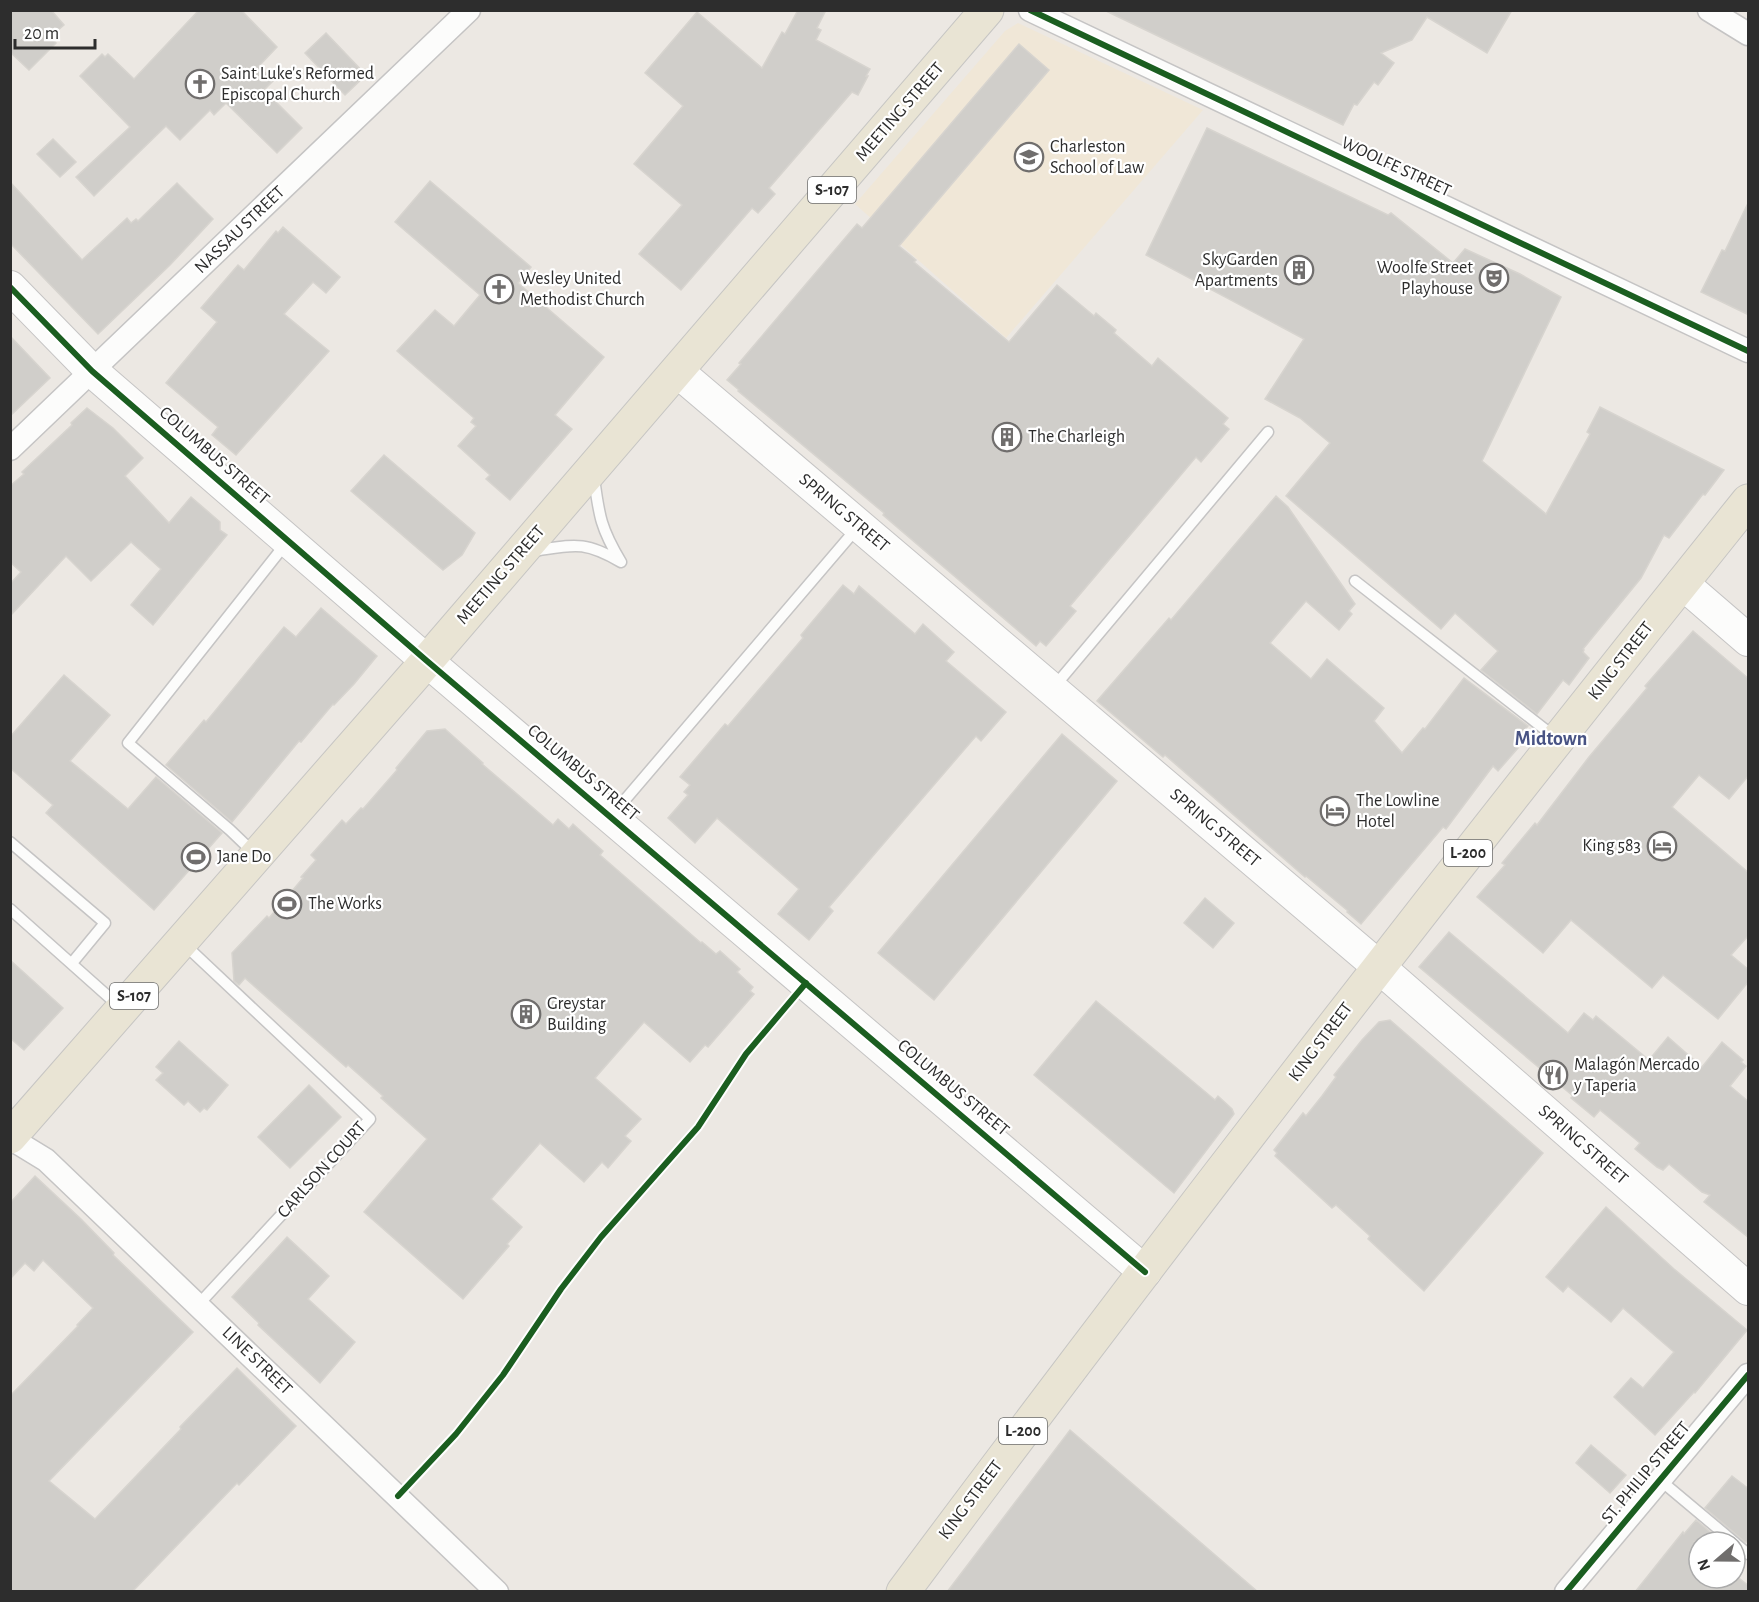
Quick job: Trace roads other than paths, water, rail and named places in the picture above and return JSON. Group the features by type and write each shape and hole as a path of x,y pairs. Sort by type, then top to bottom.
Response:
{"main road":[{"name":"MEETING STREET","path":"10,1137 428,661 987,10"},
{"name":"KING STREET","path":"903,1592 1044,1402 1378,967 1749,501"}],"street":[{"name":"NASSAU STREET","path":"10,449 469,10"},
{"name":"WOOLFE STREET","path":"1030,10 1749,351"},
{"path":"1708,10 1749,34"},
{"name":"COLUMBUS STREET","path":"10,286 92,371 428,661 1145,1272"},
{"name":"SPRING STREET","path":"677,370 1378,967 1749,1289"},
{"path":"1682,583 1749,640"},
{"name":"LINE STREET","path":"10,1137 46,1160 497,1592"},
{"name":"ST. PHILIP STREET","path":"1566,1592 1749,1375"}],"lane":[{"path":"1051,689 1268,432"},
{"path":"520,552 578,544 600,550 621,562 608,541 600,519 593,468"},
{"path":"611,817 859,525"},
{"path":"257,855 231,830 128,743 289,540"},
{"path":"1354,581 1558,740"},
{"path":"10,842 105,923 72,963"},
{"path":"10,909 122,1010"},
{"name":"CARLSON COURT","path":"182,941 370,1119 198,1305"},
{"path":"1660,1480 1720,1530"}],"place":[{"name":"Saint Luke's Reformed Episcopal Church","path":"200,84"},
{"name":"Charleston School of Law","path":"1029,157"},
{"name":"SkyGarden Apartments","path":"1299,270"},
{"name":"Woolfe Street Playhouse","path":"1494,278"},
{"name":"Wesley United Methodist Church","path":"499,289"},
{"name":"The Charleigh","path":"1007,437"},
{"name":"The Lowline Hotel","path":"1335,811"},
{"name":"King 583","path":"1662,846"},
{"name":"Jane Do","path":"196,857"},
{"name":"The Works","path":"287,904"},
{"name":"Greystar Building","path":"526,1014"},
{"name":"Malagón Mercado y Taperia","path":"1553,1075"}],"district":[{"name":"Midtown","path":"1551,739"}]}
